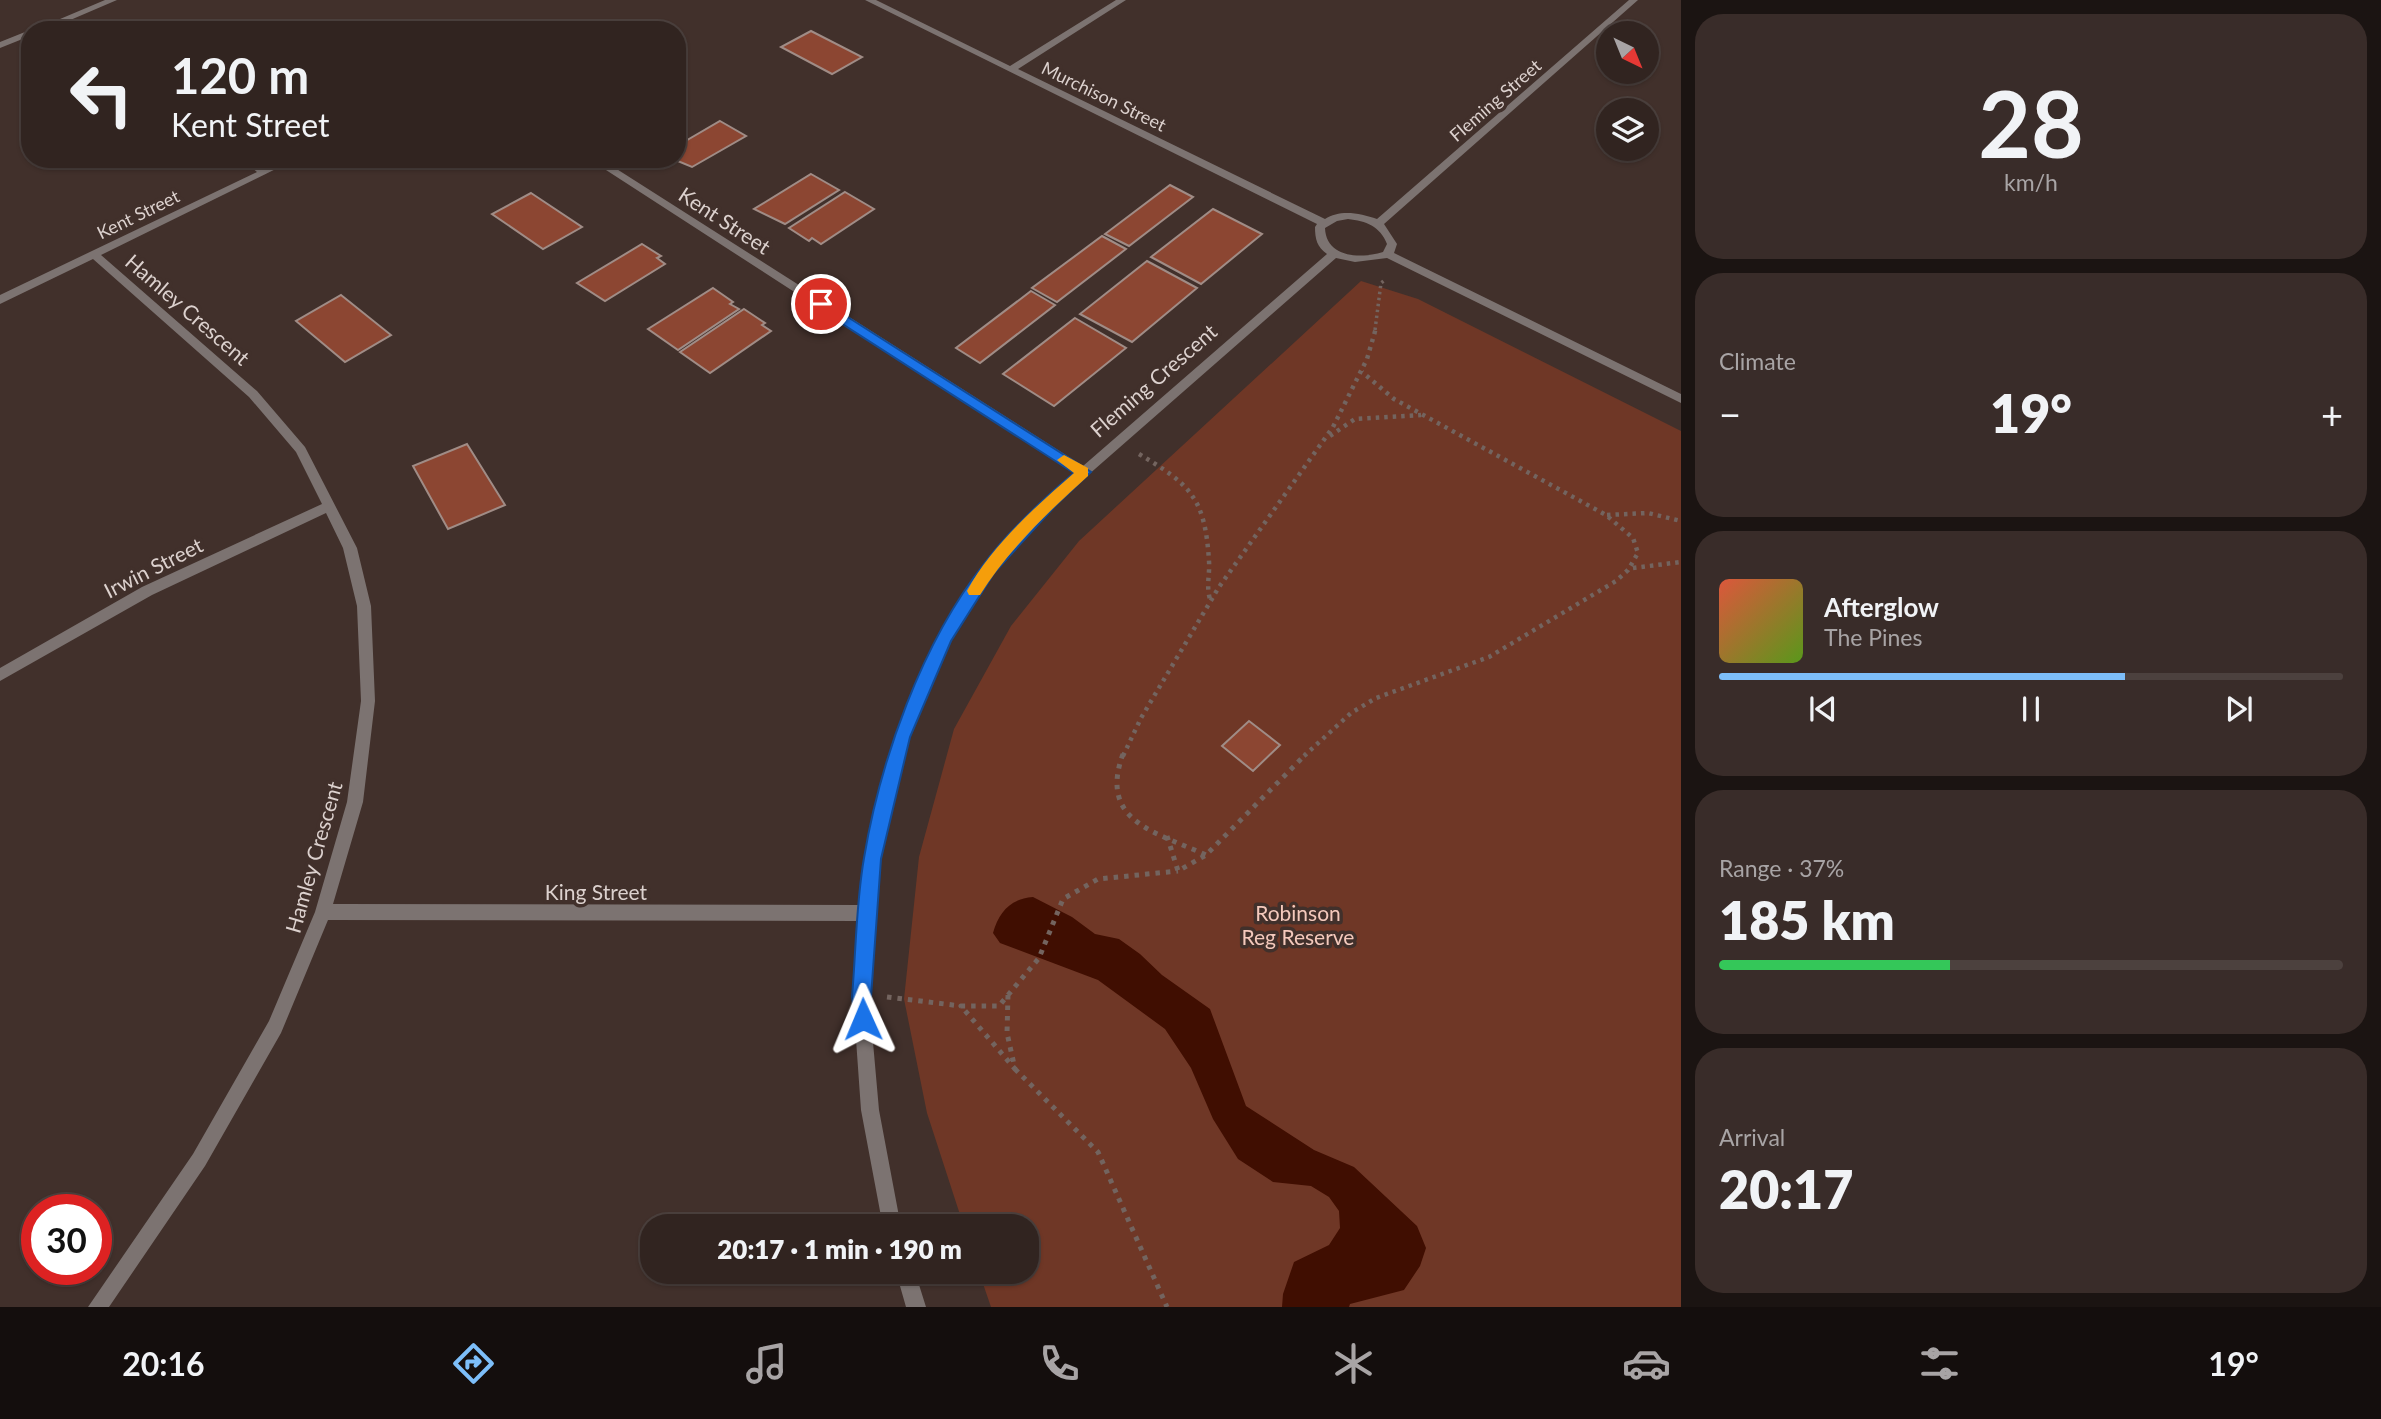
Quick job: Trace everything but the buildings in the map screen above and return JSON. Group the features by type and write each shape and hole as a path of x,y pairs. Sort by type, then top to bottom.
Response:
{"street":[{"path":"59,21 113,0"},
{"name":"Murchison Street","path":"869,0 1324,223"},
{"path":"1010,70 1122,0"},
{"name":"Fleming Street","path":"1378,224 1633,0"},
{"path":"0,45 21,37"},
{"path":"258,168 264,173"},
{"name":"Kent Street","path":"0,300 274,168"},
{"name":"Kent Street","path":"608,168 1083,472"},
{"path":"1388,254 1392,244 1389,233 1378,224 1348,216 1334,218 1320,227 1320,238 1335,253 1364,261 1388,254 1681,399"},
{"name":"Fleming Crescent","path":"890,1214 870,1110 861,997 872,859 902,737 945,639 989,568 1051,501 1335,253"},
{"name":"Hamley Crescent","path":"94,255 253,394 301,450 351,548 364,606 368,701 355,802 323,912 267,1041 199,1160 98,1307"},
{"name":"Irwin Street","path":"0,675 147,591 329,506"},
{"name":"King Street","path":"323,912 868,913"},
{"path":"909,1284 916,1307"}],"path":[{"path":"1206,855 1134,819 1122,807 1116,794 1118,768 1137,724 1210,598 1327,438 1362,372 1381,303 1381,283 1404,262"},
{"path":"1362,372 1394,399 1606,515 1633,536 1638,548 1633,568"},
{"path":"1327,438 1355,419 1422,415"},
{"path":"1117,441 1184,482 1194,493 1202,509 1209,565 1206,586 1210,598"},
{"path":"1606,515 1648,513 1681,521"},
{"path":"861,997 890,997 961,1006 999,1006 1039,958 1063,899 1098,879 1178,871 1206,855 1327,733 1351,713 1376,698 1489,657 1616,581 1633,568 1681,562"},
{"path":"1167,836 1178,871"},
{"path":"1008,995 1005,1016 1006,1044 1015,1069"},
{"path":"961,1006 1015,1069 1098,1152 1167,1307"}],"green space":[{"name":"Robinson Reg Reserve","path":"1361,281 1418,299 1681,431 1681,1307 991,1307 983,1284 1039,1284 1039,1214 960,1214 927,1113 904,999 919,857 954,729 1011,626 1079,541"}],"shaded area":[{"path":"1033,897 1072,917 1095,934 1119,939 1162,975 1210,1009 1246,1106 1314,1150 1354,1167 1417,1226 1426,1248 1420,1266 1404,1290 1350,1304 1349,1307 1282,1307 1283,1294 1294,1262 1329,1245 1340,1228 1339,1211 1329,1197 1311,1186 1273,1182 1238,1159 1213,1119 1191,1068 1165,1029 1098,980 1000,943 993,933 1002,913 1012,904"}],"slow traffic":[{"path":"974,591 989,568 1051,501 1083,472 1064,460"}],"route":[{"path":"821,304 1083,472 1051,501 989,568 945,639 902,737 872,859 861,997 863,1019"}]}
